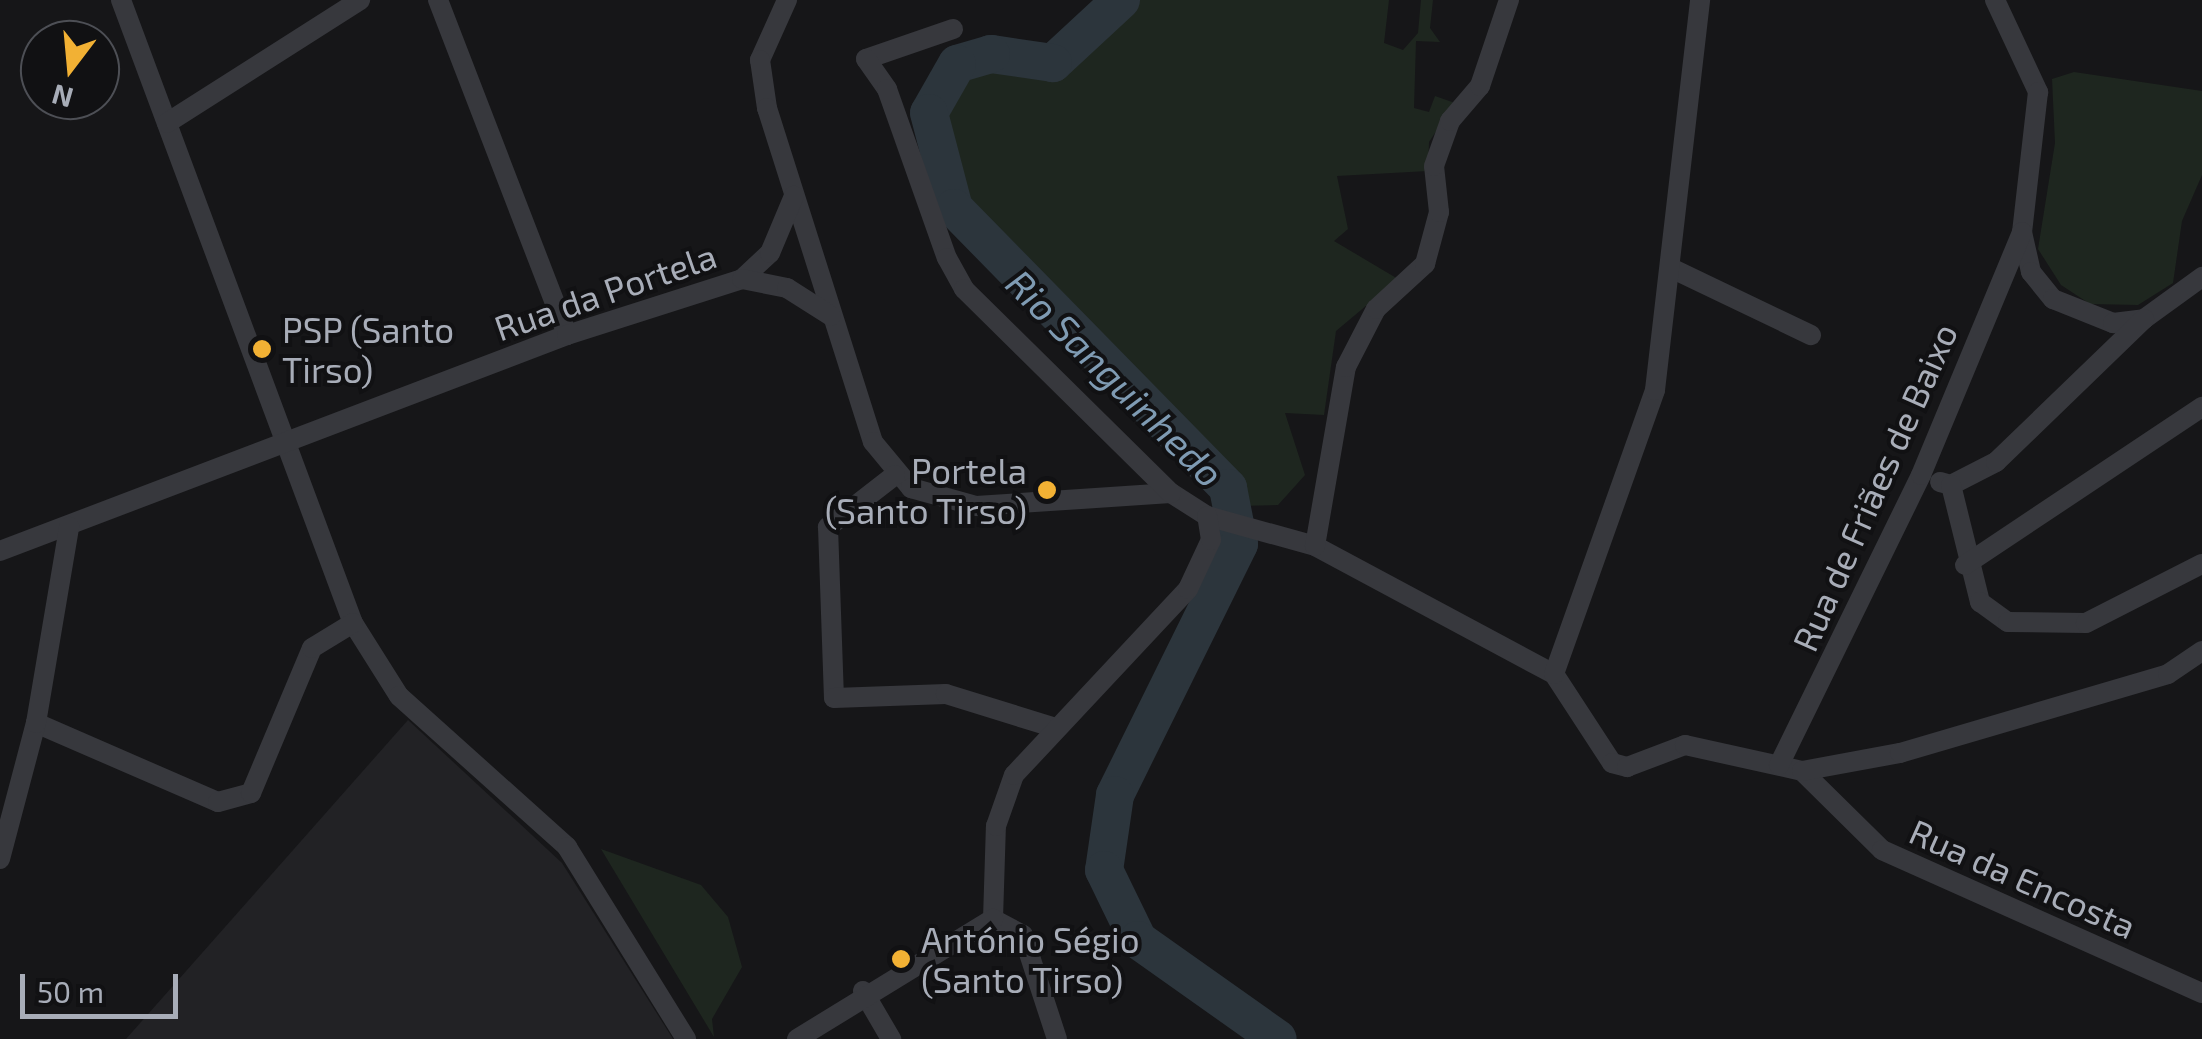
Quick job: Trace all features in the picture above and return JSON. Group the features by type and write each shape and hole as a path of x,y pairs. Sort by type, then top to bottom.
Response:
{"street":[{"path":"120,0 354,623 400,696 567,847 686,1039"},
{"path":"167,124 360,0"},
{"path":"438,0 567,335"},
{"path":"787,0 760,60 794,196 831,316 873,442 895,475 931,499 965,505 1172,493"},
{"path":"1315,546 1346,366 1376,309 1425,264 1439,212 1434,166 1450,121 1480,86 1509,0"},
{"path":"1554,674 1655,390 1673,269 1700,0"},
{"path":"1995,0 2038,92 2031,181 2022,232 2030,272 2053,299 2113,323 2144,319"},
{"path":"952,29 866,59 887,89 947,258 964,289 1172,493 1214,517 1251,521 1315,546 1554,674 1612,762 1626,767 1685,745 1802,771 1900,753 2168,674 2202,651"},
{"path":"742,279 770,253 794,196"},
{"name":"Rua de Friães de Baixo","path":"1779,766 1921,474 2022,232"},
{"path":"1673,269 1811,335"},
{"path":"1921,474 1951,486 1996,462 2144,319 2202,277"},
{"name":"Rua da Portela","path":"0,551 567,335 742,279 787,288 831,316"},
{"path":"1966,565 2202,407"},
{"path":"895,475 828,527 834,698 946,694 1056,728"},
{"path":"1951,486 1966,565 1980,602 2008,622 2049,629 2112,614 2202,564"},
{"path":"993,919 1002,801 1056,728 1188,589 1211,540 1214,517"},
{"path":"0,859 36,722 69,527"},
{"path":"36,722 218,802 251,792 312,648 354,623"},
{"name":"Rua da Encosta","path":"1802,771 1882,850 2202,994"},
{"path":"797,1039 863,991 993,919"},
{"path":"993,919 1023,935 1057,1039"},
{"path":"863,991 891,1039"}],"shaded area":[{"path":"1131,0 1389,0 1384,43 1403,50 1418,33 1421,0 1433,0 1430,28 1440,42 1416,41 1414,108 1429,112 1435,96 1455,103 1429,142 1428,171 1337,176 1348,229 1334,241 1398,279 1336,331 1324,415 1285,413 1305,475 1278,505 1236,506 1229,482 958,204 936,122 938,95 955,72 990,59 1055,69"},
{"path":"2074,72 2202,91 2202,175 2182,221 2173,283 2138,305 2090,304 2061,285 2038,249 2055,143 2052,79"},
{"path":"408,720 562,863 673,1039 126,1039"},
{"path":"601,849 701,885 728,917 742,967 712,1019 714,1037"}],"waterway":[{"name":"Rio Sanguinhedo","path":"1121,0 1053,63 991,54 957,64 929,113 954,208 1228,488 1239,544 1115,795 1104,870 1138,940 1278,1039"}],"place":[{"name":"PSP (Santo Tirso)","path":"262,349"},
{"name":"Portela (Santo Tirso)","path":"1047,490"},
{"name":"António Ségio (Santo Tirso)","path":"901,959"}]}
